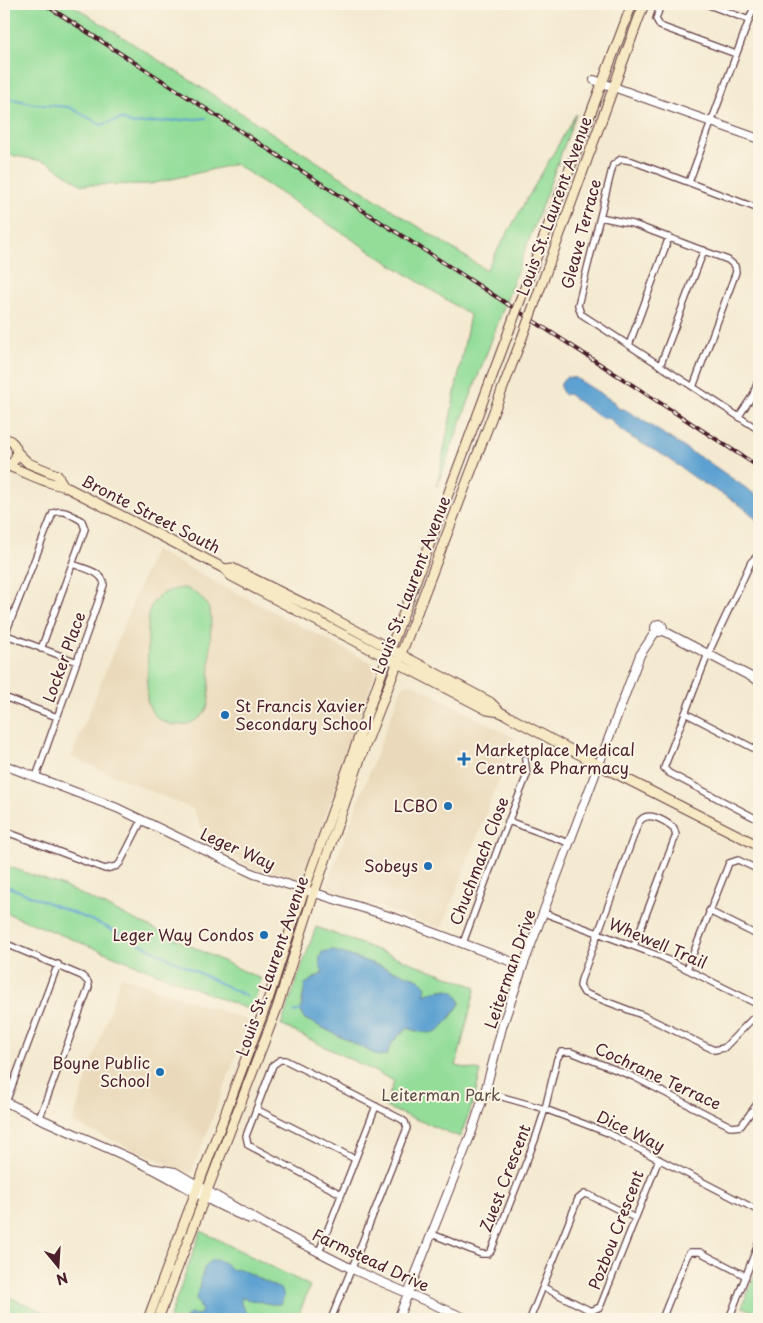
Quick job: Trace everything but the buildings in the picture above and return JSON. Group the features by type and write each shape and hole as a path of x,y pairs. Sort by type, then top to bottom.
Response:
{"main road":[{"name":"Louis St. Laurent Avenue","path":"158,1319 269,998 304,890 387,658 510,331 598,81 632,4"},
{"name":"Louis St. Laurent Avenue","path":"148,1319 277,1008 360,759 522,338 644,4"},
{"name":"Bronte Street South","path":"4,438 15,444 17,452 28,463 57,475 64,486"},
{"path":"5,467 16,460 17,452"},
{"name":"Bronte Street South","path":"5,467 30,474 53,485 64,486 224,569 231,576 398,664 487,710 500,712"},
{"name":"Bronte Street South","path":"224,569 232,568 391,648 490,702 500,712 599,765 759,846"}],"street":[{"path":"661,4 656,19 660,26 736,54"},
{"path":"706,4 749,20"},
{"path":"689,182 755,4"},
{"path":"598,81 759,139"},
{"name":"Gleave Terrace","path":"759,209 627,159 621,159 613,165 578,299 578,309 581,314 759,430"},
{"path":"600,217 633,224 732,262 736,272 693,386"},
{"path":"629,345 669,238"},
{"path":"660,366 704,250"},
{"path":"739,416 753,395 759,378"},
{"path":"41,649 85,530 82,521 57,511 53,514 4,635 41,649 77,662"},
{"path":"759,556 751,562 708,654 664,768 666,772 759,820"},
{"name":"Locker Place","path":"36,777 104,585 101,575 72,564"},
{"name":"Leiterman Drive","path":"398,1319 471,1134 485,1092 503,1024 523,966 640,655 659,630 708,654"},
{"path":"708,654 758,679"},
{"path":"4,697 57,717"},
{"path":"685,713 759,751"},
{"name":"Chuchmach Close","path":"463,943 527,774 525,760"},
{"name":"Leger Way","path":"4,765 116,808 254,874 396,918 523,966"},
{"path":"634,946 676,835 674,828 655,816 645,816 640,820 581,980 581,989 584,993 642,1015 714,1050 724,1048 759,1012"},
{"path":"4,831 105,870 120,863 142,820"},
{"path":"508,821 569,843"},
{"path":"688,969 728,862 738,860 759,870"},
{"path":"709,911 759,936"},
{"name":"Whewell Trail","path":"544,913 662,957 759,1005"},
{"path":"4,944 58,964 86,979 89,987 39,1120"},
{"path":"5,1102 58,964"},
{"name":"Cochrane Terrace","path":"545,1109 557,1059 561,1052 566,1051 634,1077 732,1127 741,1126 759,1101"},
{"path":"331,1319 407,1128 405,1122 376,1106 284,1060 280,1060 273,1065 256,1109 246,1136 248,1145 341,1194"},
{"name":"Dice Way","path":"485,1092 545,1109 608,1134 759,1211"},
{"name":"Farmstead Drive","path":"5,1102 39,1120 201,1192 216,1205 264,1224 352,1269 466,1319"},
{"path":"318,1252 376,1106"},
{"path":"256,1109 355,1159"},
{"name":"Zuest Crescent","path":"432,1234 481,1254 488,1254 491,1251 536,1140 545,1109"},
{"name":"Pozbou Crescent","path":"543,1287 591,1311 600,1307 659,1159"},
{"path":"530,1319 580,1196 589,1195 635,1218"},
{"path":"729,1319 759,1242"},
{"path":"662,1319 684,1261 690,1252 700,1252 746,1276"}],"shaded area":[{"name":"St Francis Xavier Secondary School","path":"154,550 372,663 375,673 302,884 254,869 208,842 193,809 71,757"},
{"path":"411,683 515,738 442,928 333,892 327,883 402,687"},
{"name":"Boyne Public School","path":"121,976 249,1021 192,1173 186,1173 72,1123"}],"green space":[{"path":"4,4 71,4 486,270 576,114 437,486 470,315 235,164 151,184 82,185 48,162 4,154"},
{"path":"185,588 202,599 208,606 211,616 209,699 203,714 197,719 190,723 174,725 159,719 151,710 147,699 148,619 151,605 159,596 171,590"},
{"path":"4,865 63,886 261,979 252,1011 4,912"},
{"name":"Leiterman Park","path":"316,927 476,987 456,1066 481,1071 474,1100 460,1137 385,1107 394,1081 281,1025","holes":["332,950 419,979 424,995 446,989 460,1004 450,1018 418,1032 408,1028 395,1040 387,1055 379,1056 303,1018 301,1006 303,996 315,977 319,976 324,970"]},
{"path":"201,1231 310,1286 297,1319 169,1319"},
{"path":"759,1265 759,1314 742,1307"},
{"path":"4,1295 59,1318 62,1319 4,1319"}],"water":[{"path":"567,377 576,378 614,402 619,409 624,409 636,416 759,497 759,523 740,505 698,480 668,458 628,435 614,424 611,419 595,414 568,394 564,395 560,387 562,381"},
{"path":"332,950 419,979 426,987 424,995 441,990 456,993 460,1004 440,1029 428,1033 408,1028 395,1040 387,1055 379,1056 303,1018 301,1009 305,984 323,973 319,962 322,952"},
{"path":"211,1260 223,1262 231,1270 240,1269 282,1290 284,1297 280,1304 241,1298 241,1304 248,1316 247,1319 186,1319 189,1314 199,1315 202,1311 196,1298 204,1268"}],"waterway":[{"path":"4,97 34,104 69,107 101,125 121,119 134,124 206,118"},
{"path":"4,885 98,923 246,996"},
{"path":"294,1012 302,1010"},
{"path":"4,1313 6,1319"}],"railway":[{"path":"44,4 759,467"}],"place":[{"name":"St Francis Xavier Secondary School","path":"225,715"},
{"name":"Marketplace Medical Centre & Pharmacy","path":"464,759"},
{"name":"LCBO","path":"448,806"},
{"name":"Sobeys","path":"428,866"},
{"name":"Leger Way Condos","path":"264,935"},
{"name":"Boyne Public School","path":"160,1072"}]}
